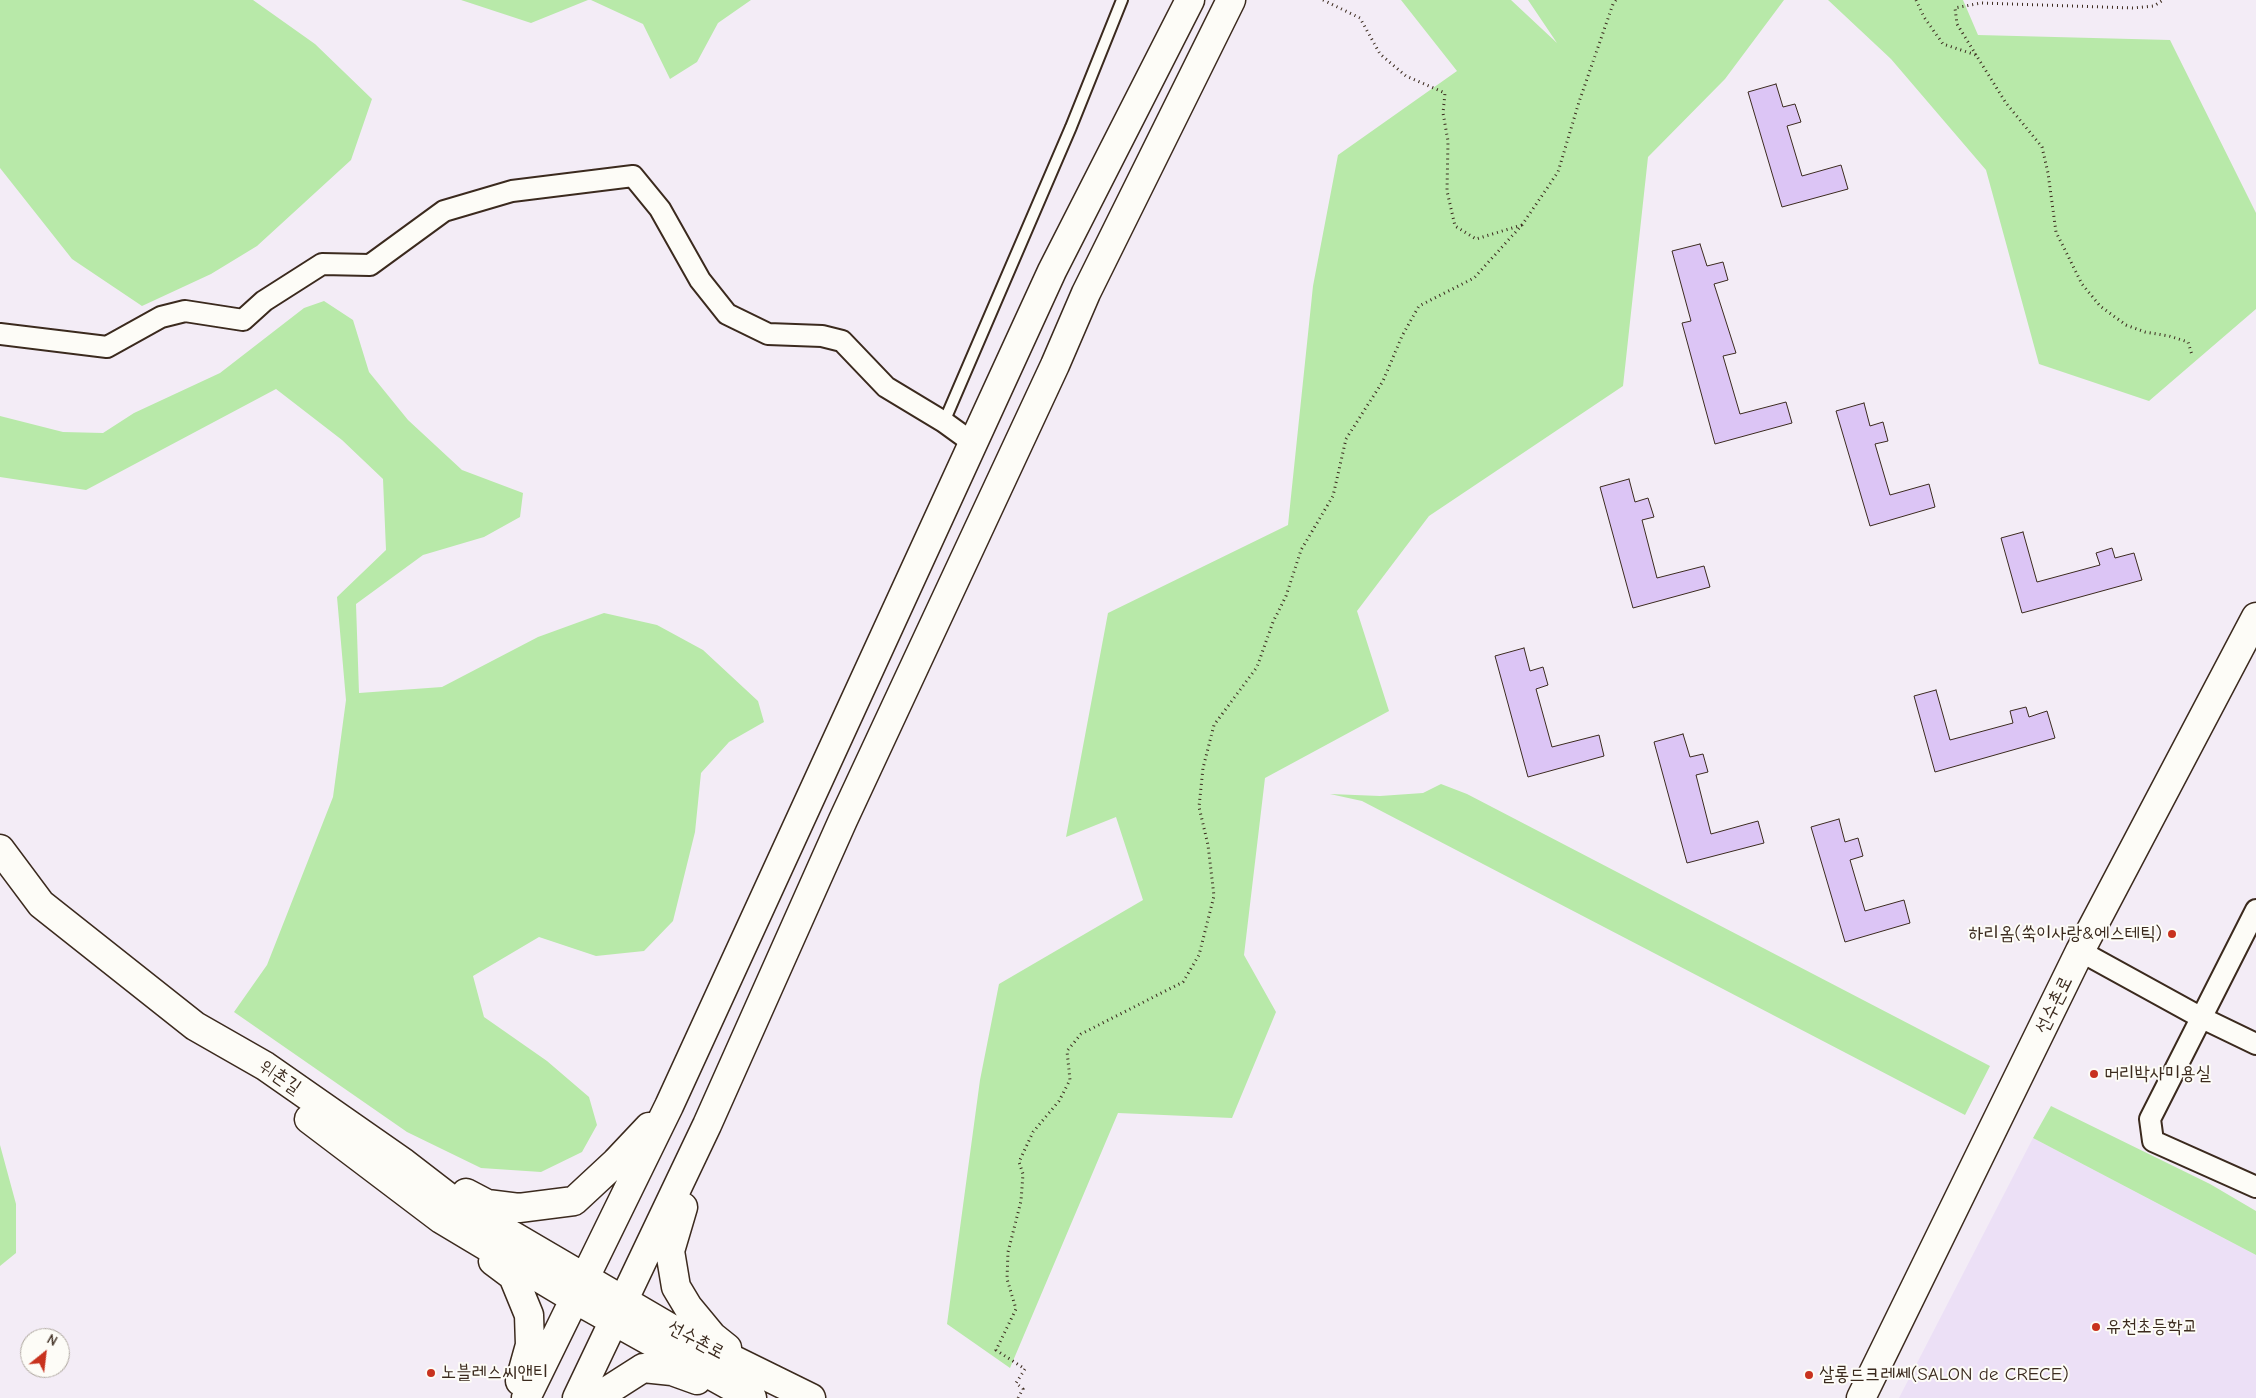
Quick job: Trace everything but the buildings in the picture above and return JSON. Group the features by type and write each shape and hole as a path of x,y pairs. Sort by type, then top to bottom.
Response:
{"street":[{"path":"526,1398 578,1288 669,1106 1052,271 1190,0"},
{"path":"577,1398 708,1125 843,820 1055,365 1086,293 1231,0"},
{"path":"0,334 107,347 161,317 185,310 243,320 264,301 322,264 370,265 444,211 512,191 633,176 660,209 700,280 727,314 768,334 822,336 842,341 886,388 944,422 973,443"},
{"name":"선수촌로","path":"1861,1398 2080,951 2256,618"},
{"name":"위촌길","path":"0,849 41,904 195,1026 265,1066 578,1288"},
{"path":"2256,910 2200,1017 2150,1120 2153,1141 2256,1187"},
{"path":"2080,951 2200,1017 2256,1044"},
{"path":"265,1066 307,1117 513,1276 530,1315 530,1344 515,1398"},
{"path":"404,1163 487,1204 520,1208 574,1201 616,1162 669,1106"},
{"path":"708,1125 670,1251 676,1287 688,1306 712,1336 751,1369"},
{"path":"441,1219 578,1288"},
{"name":"선수촌로","path":"578,1288 620,1310 752,1398"},
{"name":"선수촌로","path":"620,1310 679,1333 811,1398"},
{"path":"596,1398 643,1368 672,1371 746,1398"}],"lane":[{"path":"944,422 1072,127 1122,0"}],"path":[{"path":"1323,0 1360,18 1380,54 1406,76 1445,93 1443,113 1448,141 1447,191 1455,226 1476,239 1522,225"},
{"path":"1018,1398 1023,1389 1016,1383 1026,1368 996,1350 1016,1309 1007,1279 1008,1252 1021,1201 1023,1174 1019,1162 1033,1132 1059,1101 1070,1080 1067,1051 1081,1034 1183,982 1199,955 1214,896 1208,845 1199,807 1203,768 1214,725 1257,667 1286,596 1301,550 1333,496 1346,439 1383,381 1402,336 1419,306 1474,278 1522,225 1558,172 1579,102 1616,0"},
{"path":"1916,0 1924,18 1943,44 1976,56"},
{"path":"2163,0 2154,6 2133,8 1981,3 1955,8 1957,24 1976,56 2006,103 2042,147 2048,173 2056,232 2082,284 2100,306 2126,325 2145,332 2169,336 2188,342 2192,355"}],"shaded area":[{"name":"유천초등학교","path":"2033,1138 2256,1255 2256,1398 1899,1398"}],"green space":[{"path":"0,0 253,0 315,44 372,99 351,160 257,246 211,274 142,306 72,259 0,168"},
{"path":"461,0 588,0 531,23"},
{"path":"591,0 751,0 718,23 697,62 670,79 643,24"},
{"path":"1401,0 1511,0 1557,43 1528,0 1784,0 1725,79 1648,157 1623,386 1429,516 1357,611 1389,711 1265,778 1244,955 1276,1012 1232,1118 1118,1113 1010,1368 947,1324 980,1080 999,984 1143,900 1116,817 1066,837 1108,613 1288,525 1313,286 1338,155 1457,71"},
{"path":"1828,0 1963,0 1978,35 2170,40 2256,213 2256,309 2149,401 2039,364 1986,170 1891,59"},
{"path":"324,301 353,320 369,372 408,420 462,470 523,493 520,517 484,537 423,555 356,604 359,693 442,687 538,637 604,613 657,625 703,650 758,701 764,722 729,742 701,773 695,832 673,921 644,951 596,956 539,937 473,976 484,1017 547,1061 589,1097 597,1125 582,1152 541,1172 481,1168 407,1132 234,1012 267,965 333,797 346,700 337,597 386,550 383,479 342,440 276,389 86,490 0,477 0,416 63,432 103,433 134,413 220,373 304,308"},
{"path":"1441,784 1467,794 1990,1066 1965,1115 1362,801 1330,794 1380,796 1423,793"},
{"path":"2051,1106 2210,1184 2256,1211 2256,1255 2033,1138"},
{"path":"0,1145 16,1204 16,1253 0,1266"}],"place":[{"name":"하리옴(쑥이사랑&에스테틱)","path":"2172,934"},
{"name":"머리박사미용실","path":"2094,1074"},
{"name":"유천초등학교","path":"2096,1327"},
{"name":"노블레스씨앤티","path":"431,1373"},
{"name":"살롱드크레쎄(SALON de CRECE)","path":"1809,1375"}]}
